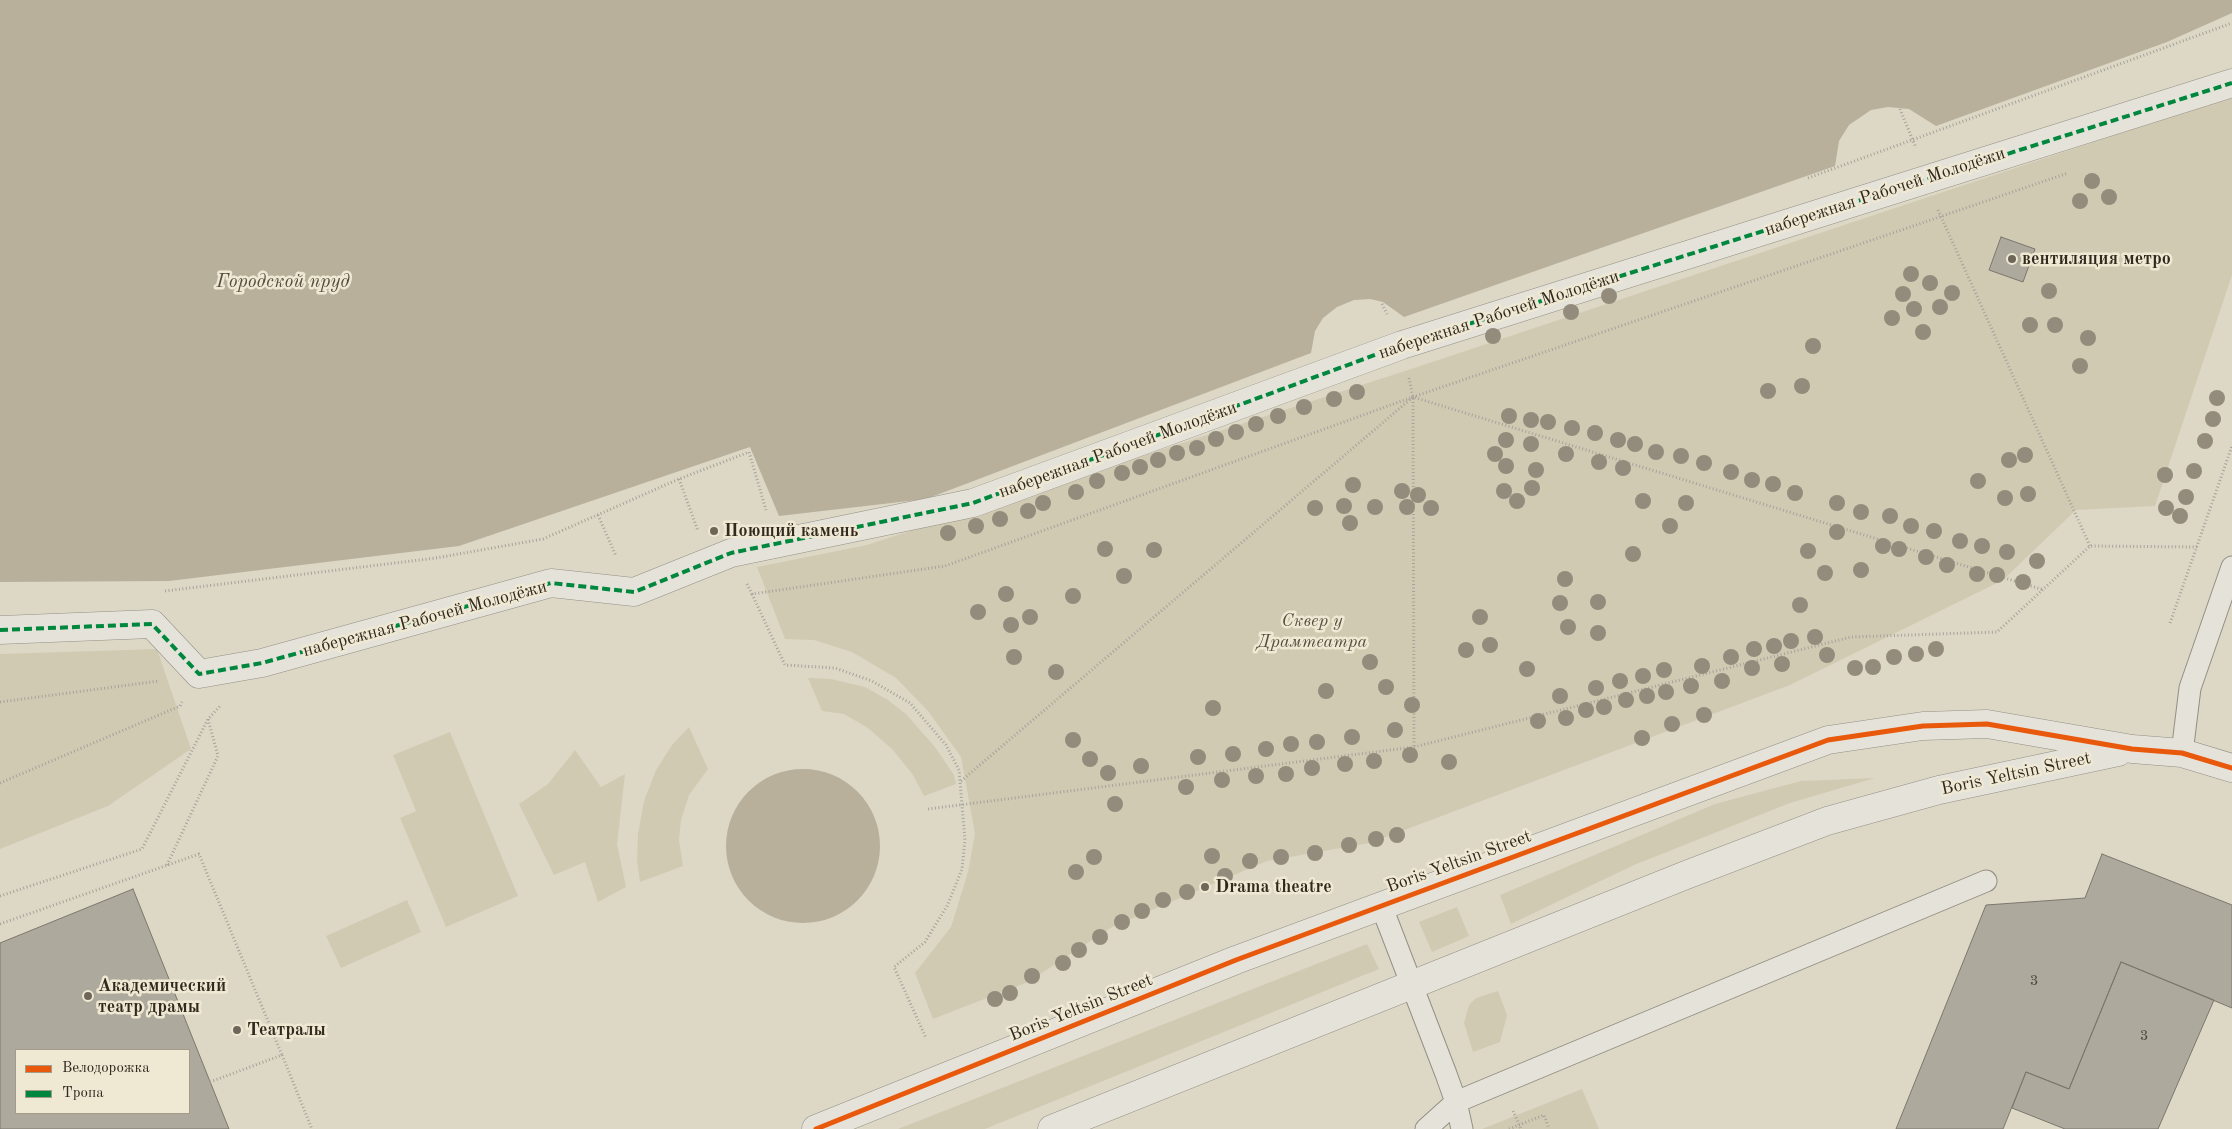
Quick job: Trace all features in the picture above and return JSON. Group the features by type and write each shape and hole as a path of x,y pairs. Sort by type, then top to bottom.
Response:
{"street":[{"name":"набережная Рабочей Молодёжи","path":"198,674 262,663 551,583 634,592 731,553 974,503 1402,345 2232,83"},
{"path":"0,630 152,624 198,674"},
{"name":"Boris Yeltsin Street","path":"816,1129 1236,960 1828,740 1923,726 1988,724 2132,749"},
{"path":"2132,749 2182,753 2232,768"},
{"name":"Boris Yeltsin Street","path":"1052,1129 1686,875 1827,821 1940,790 2132,749"}],"lane":[{"path":"2182,753 2190,688 2232,567"},
{"path":"1426,1129 1456,1102 1986,881"},
{"path":"1381,905 1456,1102 1462,1129"}],"path":[{"path":"1800,181 2232,23"},
{"path":"1900,109 1912,140"},
{"path":"752,594 945,566 1413,397 2072,172"},
{"path":"1940,218 2090,546"},
{"path":"1402,345 1413,397 1414,747"},
{"path":"1413,397 2044,590"},
{"path":"961,781 1413,397"},
{"path":"2170,623 2232,446"},
{"path":"161,591 436,558 543,539 679,479 749,452 767,512"},
{"path":"679,479 694,520"},
{"path":"598,515 616,554"},
{"path":"928,809 1414,747 1851,637 1997,632 2090,546 2197,547"},
{"path":"731,553 785,665 835,668 872,681 910,704 946,745 959,770 964,805 965,840 962,869 947,906 925,942 894,967 926,1038"},
{"path":"0,896 142,849 208,719 262,663"},
{"path":"0,702 172,680 198,674"},
{"path":"0,783 180,706 198,674"},
{"path":"166,865 218,756 208,719"},
{"path":"0,924 199,854 312,1129"},
{"path":"210,1082 282,1055"},
{"path":"1509,1129 1520,1127 1544,1115 1549,1129"}],"green space":[{"name":"Сквер у Драмтеатра","path":"2232,96 2232,275 2155,506 2076,510 2003,580 1790,685 1370,843 1267,861 1112,927 1028,982 933,1019 915,973 951,927 968,872 975,834 961,757 928,711 896,678 852,652 814,640 785,639 757,567 867,545 1408,370"},
{"path":"157,649 191,749 108,806 0,849 0,654"},
{"path":"808,678 831,679 865,687 888,700 906,714 935,747 954,775 956,784 924,796 913,775 893,750 868,728 844,714 822,711"},
{"path":"689,727 708,769 689,795 681,820 679,840 683,866 640,882 637,860 638,834 644,801 656,770 672,745"},
{"path":"450,732 518,896 446,927 400,818 416,811 393,755"},
{"path":"575,750 601,787 625,774 617,844 626,887 598,902 585,862 554,875 519,804 548,784"},
{"path":"1875,778 1790,803 1634,865 1511,924 1500,895 1715,804 1801,781"},
{"path":"407,900 421,932 341,968 326,936"},
{"path":"1457,907 1469,936 1432,952 1419,922"},
{"path":"1367,944 1379,969 985,1129 898,1129"},
{"path":"1498,991 1507,1015 1500,1042 1473,1052 1464,1023 1469,1005 1476,998"},
{"path":"1582,1089 1599,1129 1482,1129"}],"water":[{"name":"Городской пруд","path":"0,0 2232,0 2232,13 2167,42 1936,126 1909,109 1888,107 1871,110 1849,125 1839,141 1835,166 1404,317 1383,302 1370,299 1354,300 1337,307 1323,318 1315,331 1311,353 926,499 779,516 750,447 459,546 169,581 0,582"},
{"path":"803,769 832,775 846,782 857,792 867,803 874,817 880,846 874,875 867,889 857,900 846,910 832,917 803,923 774,917 760,910 749,900 739,889 732,875 726,846 732,817 739,803 749,792 760,782 774,775"}],"building":[{"name":"вентиляция метро","path":"2001,237 2035,249 2023,282 1989,270"},
{"path":"2102,854 2232,905 2232,1008 2121,962 2069,1089 2026,1072 2003,1129 1896,1129 1986,905 2085,898"},
{"name":"Академический театр драмы","path":"133,889 229,1129 0,1129 0,943"},
{"path":"2121,962 2214,1000 2158,1129 2065,1129 2012,1108 2026,1072 2069,1089"}],"marked path":[{"path":"0,630 152,624 199,674 262,663 551,583 634,592 731,553 973,503 1402,345 2232,83"}],"cycle path":[{"path":"816,1129 1236,960 1828,740 1923,726 1987,724 2132,749 2182,753 2232,768"}],"place":[{"name":"вентиляция метро","path":"2012,259"},
{"name":"Поющий камень","path":"714,531"},
{"name":"Drama theatre","path":"1205,887"},
{"name":"Академический театр драмы","path":"88,996"},
{"name":"Театралы","path":"237,1030"}]}
